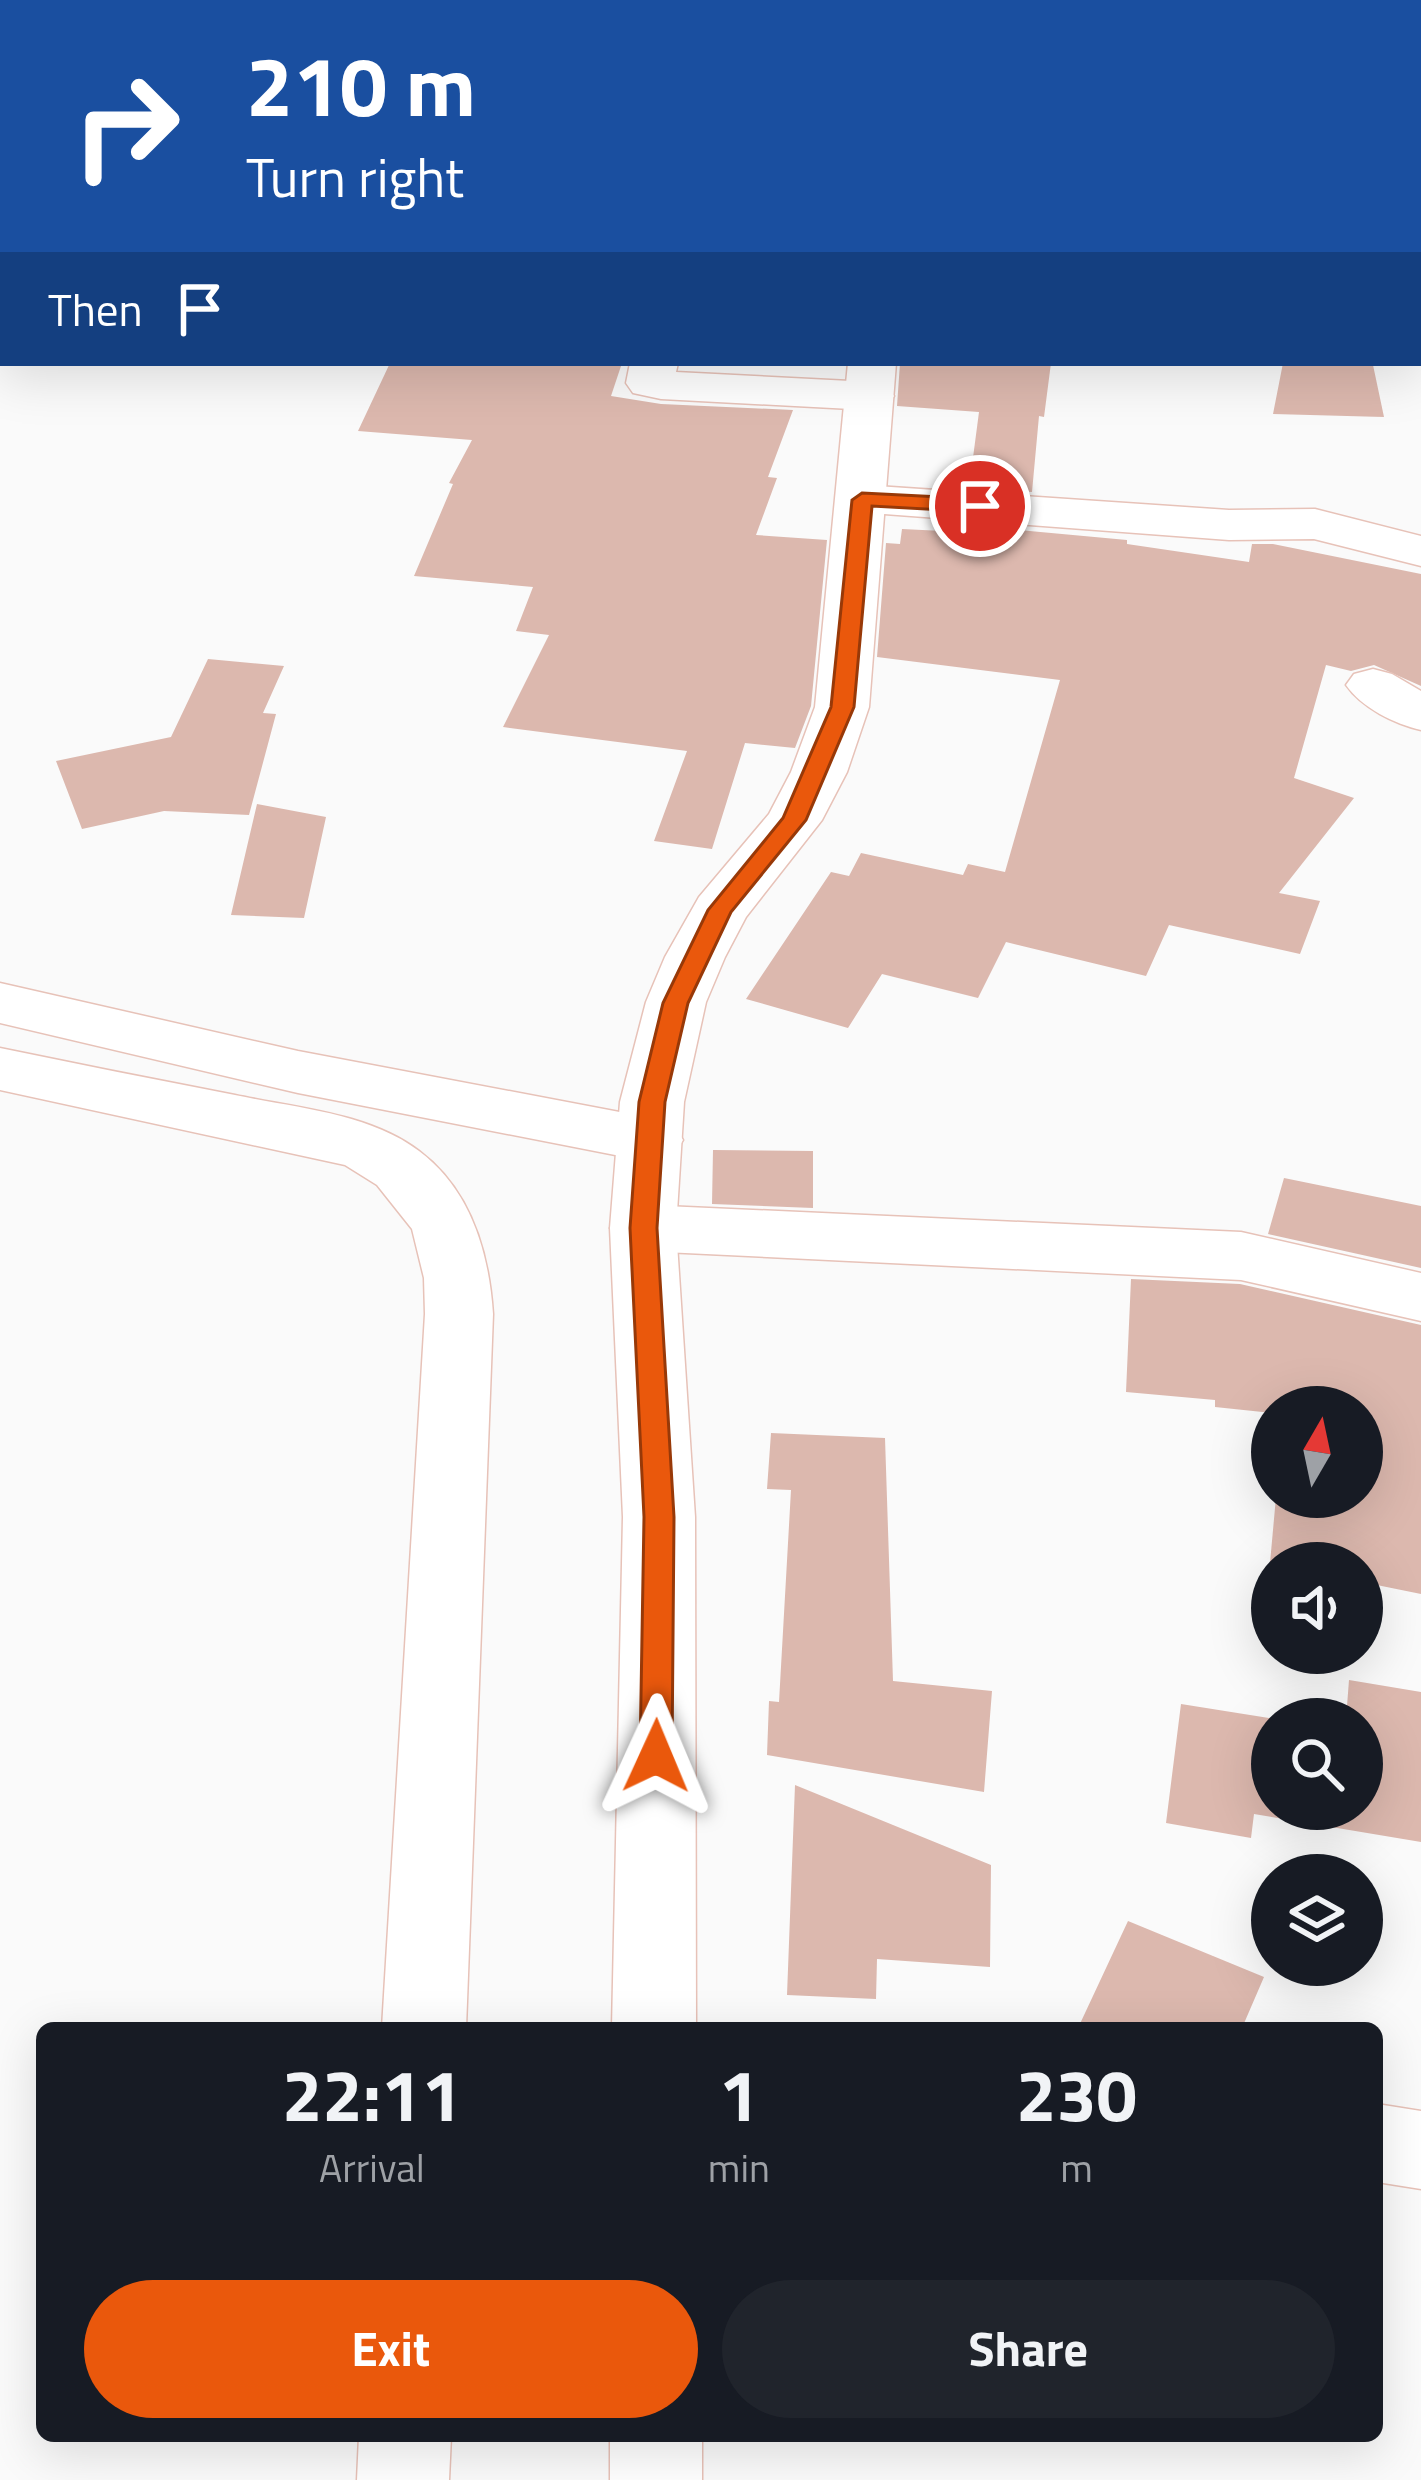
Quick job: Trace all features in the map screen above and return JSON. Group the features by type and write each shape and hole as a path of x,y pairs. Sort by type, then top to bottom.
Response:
{"street":[{"path":"653,366 650,383 661,385 871,379 842,707 819,772 794,820 720,910 695,957 671,1022 652,1102 644,1228 659,1517 654,2022"},
{"path":"862,500 1229,525 1315,524 1421,550"},
{"path":"1373,685 1421,714"},
{"path":"0,1003 298,1072 651,1140"},
{"path":"0,1069 334,1137 400,1168 443,1223 457,1278 459,1314 424,2022"},
{"path":"644,1228 1241,1256 1421,1297"},
{"path":"1383,2144 1421,2150"},
{"path":"403,2480 405,2442"},
{"path":"656,2442 656,2480"}],"building":[{"path":"389,366 621,366 611,396 661,404 793,410 768,477 777,478 756,535 827,540 811,706 795,748 745,743 712,849 654,841 687,751 503,727 549,635 516,631 533,587 414,576 453,484 449,483 472,440 358,431"},
{"path":"900,366 1051,366 1044,417 1039,416 1032,492 969,488 979,412 897,406"},
{"path":"1282,366 1373,366 1384,417 1273,414"},
{"path":"964,525 1127,540 1127,544 1249,562 1252,544 1273,544 1421,574 1421,686 1374,665 1351,671 1326,665 1294,778 1354,798 1279,893 1320,901 1300,954 1169,925 1146,976 1006,942 978,998 882,974 848,1028 746,999 831,872 849,876 861,853 963,875 968,864 1005,872 1060,680 877,657 886,543 900,544 902,529 963,532"},
{"path":"208,659 284,666 263,713 276,714 249,815 164,811 82,829 56,761 171,737"},
{"path":"257,804 326,817 304,918 231,915"},
{"path":"713,1150 813,1151 813,1208 712,1204"},
{"path":"1284,1178 1421,1206 1421,1268 1268,1234"},
{"path":"1131,1279 1240,1284 1421,1325 1421,1594 1383,1586 1383,1542 1272,1542 1274,1518 1383,1518 1383,1386 1251,1386 1251,1411 1215,1407 1215,1400 1126,1392"},
{"path":"771,1433 885,1438 893,1681 992,1691 984,1792 767,1755 769,1701 779,1702 791,1490 767,1489"},
{"path":"1349,1680 1421,1692 1421,1842 1349,1830 1383,1830 1383,1698 1348,1698"},
{"path":"1181,1704 1251,1715 1251,1838 1166,1823"},
{"path":"795,1785 991,1865 990,1967 877,1959 876,1999 787,1995"},
{"path":"1128,1921 1251,1972 1251,1986 1260,1986 1245,2022 1081,2022"}],"route":[{"path":"656,1756 659,1517 644,1228 652,1102 676,1003 720,910 794,820 831,740 842,707 862,500 980,506"}]}
